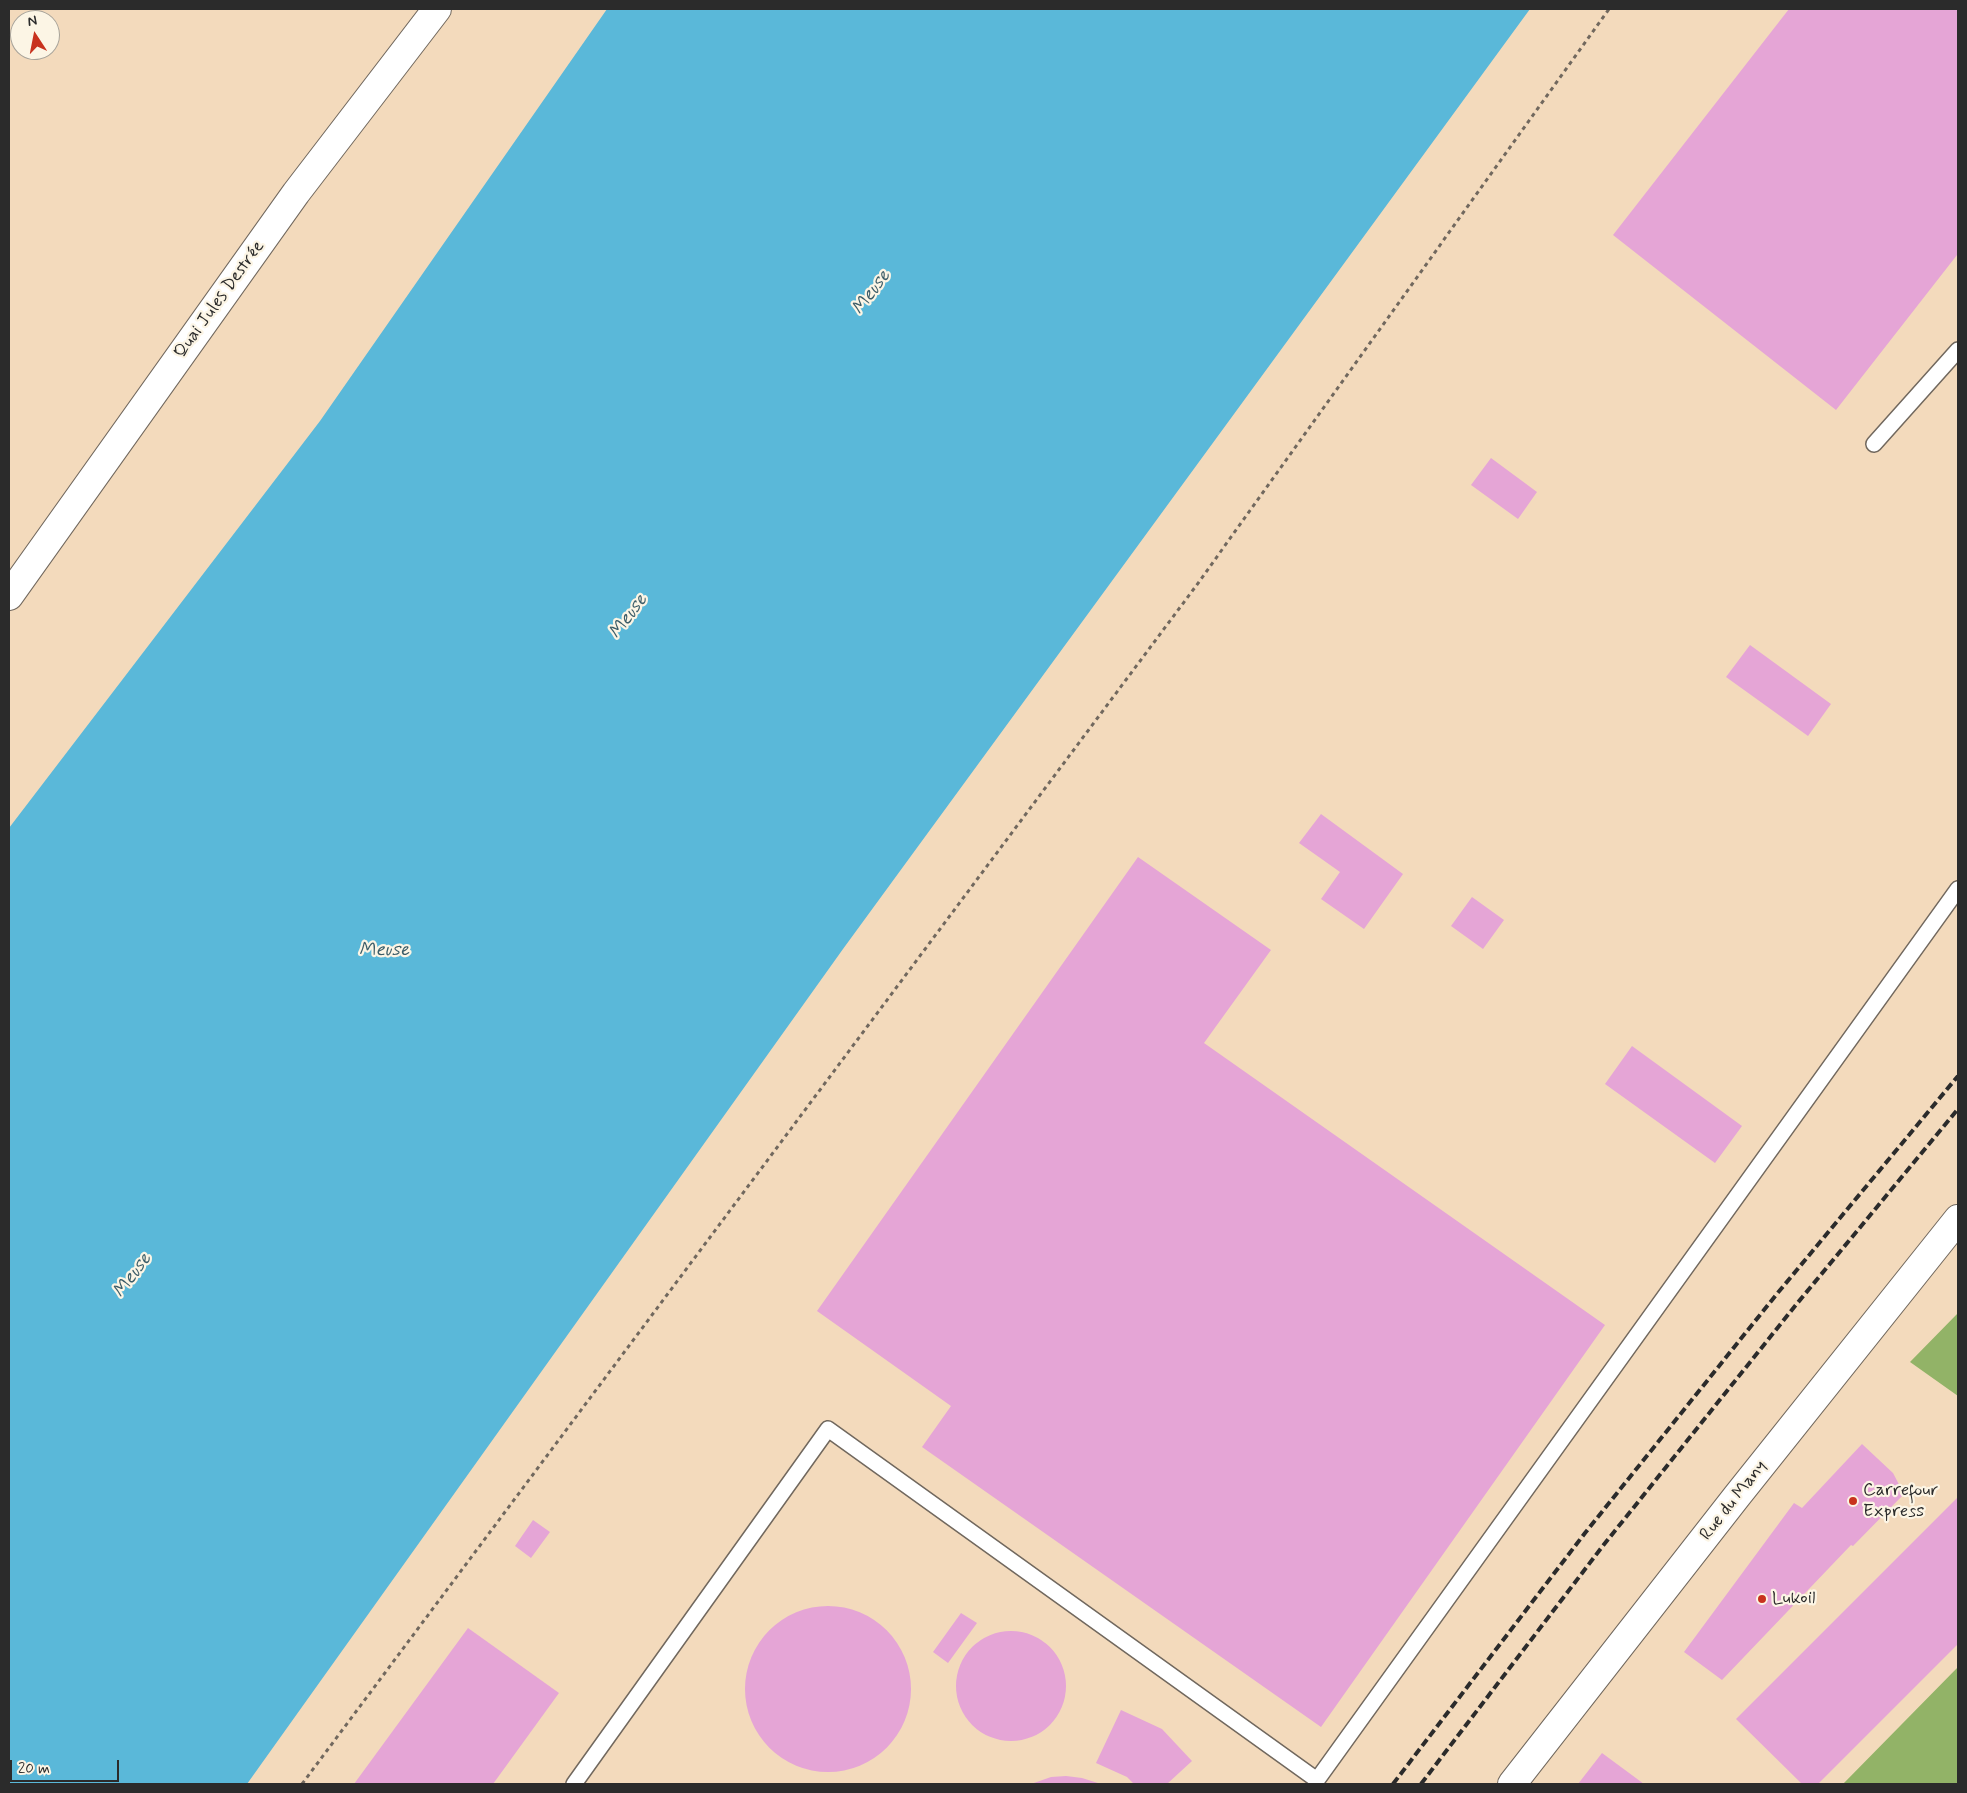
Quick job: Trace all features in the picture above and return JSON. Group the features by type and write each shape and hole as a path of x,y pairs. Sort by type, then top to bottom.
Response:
{"main road":[{"name":"Quai Jules Destrée","path":"9,596 296,193 437,9"},
{"name":"Rue du Many","path":"1512,1784 1731,1504 1958,1219"}],"lane":[{"path":"1874,444 1958,350"},
{"path":"574,1784 828,1428 1316,1782 1958,888"}],"path":[{"path":"302,1784 1196,586 1609,9"}],"green space":[{"path":"1958,1313 1958,1396 1910,1362"},
{"path":"1958,1667 1958,1784 1843,1784"}],"water":[{"name":"Meuse","path":"607,9 1530,9 843,949 247,1784 9,1784 9,828 320,421"}],"building":[{"path":"1789,9 1958,9 1958,256 1836,410 1613,235"},
{"path":"1491,458 1537,492 1518,519 1471,485"},
{"path":"1750,645 1831,704 1808,736 1726,677"},
{"path":"1321,814 1403,874 1364,929 1321,899 1340,872 1299,843"},
{"path":"1138,857 1271,950 1204,1043 1605,1325 1321,1727 922,1447 951,1406 817,1311"},
{"path":"1472,897 1504,920 1483,949 1451,926"},
{"path":"1632,1046 1742,1126 1715,1163 1605,1084"},
{"name":"Lukoil","path":"1862,1444 1893,1473 1904,1494 1853,1546 1851,1545 1722,1680 1684,1652 1794,1503 1802,1508"},
{"path":"1958,1497 1958,1644 1818,1784 1802,1784 1736,1719"},
{"path":"533,1520 550,1532 531,1558 515,1546"},
{"path":"828,1606 852,1610 867,1616 892,1637 901,1650 907,1665 911,1689 907,1713 901,1728 880,1753 867,1762 852,1768 828,1772 804,1768 789,1762 764,1741 755,1728 749,1713 745,1689 749,1665 755,1650 776,1625 789,1616 804,1610"},
{"path":"961,1613 977,1623 948,1663 933,1652"},
{"path":"468,1628 559,1693 493,1784 354,1784"},
{"path":"1011,1631 1032,1635 1050,1647 1062,1665 1066,1686 1062,1707 1050,1725 1032,1737 1011,1741 990,1737 972,1725 960,1707 956,1686 960,1665 972,1647 990,1635"},
{"path":"1121,1710 1162,1729 1192,1761 1167,1784 1134,1784 1127,1777 1096,1763"},
{"path":"1602,1753 1644,1784 1578,1784"},
{"path":"1051,1777 1082,1778 1101,1784 1031,1784"}],"railway":[{"path":"1393,1784 1585,1533 1776,1295 1958,1076"},
{"path":"1421,1784 1602,1547 1795,1306 1958,1109"}],"place":[{"name":"Carrefour Express","path":"1853,1501"},
{"name":"Lukoil","path":"1762,1599"}]}
